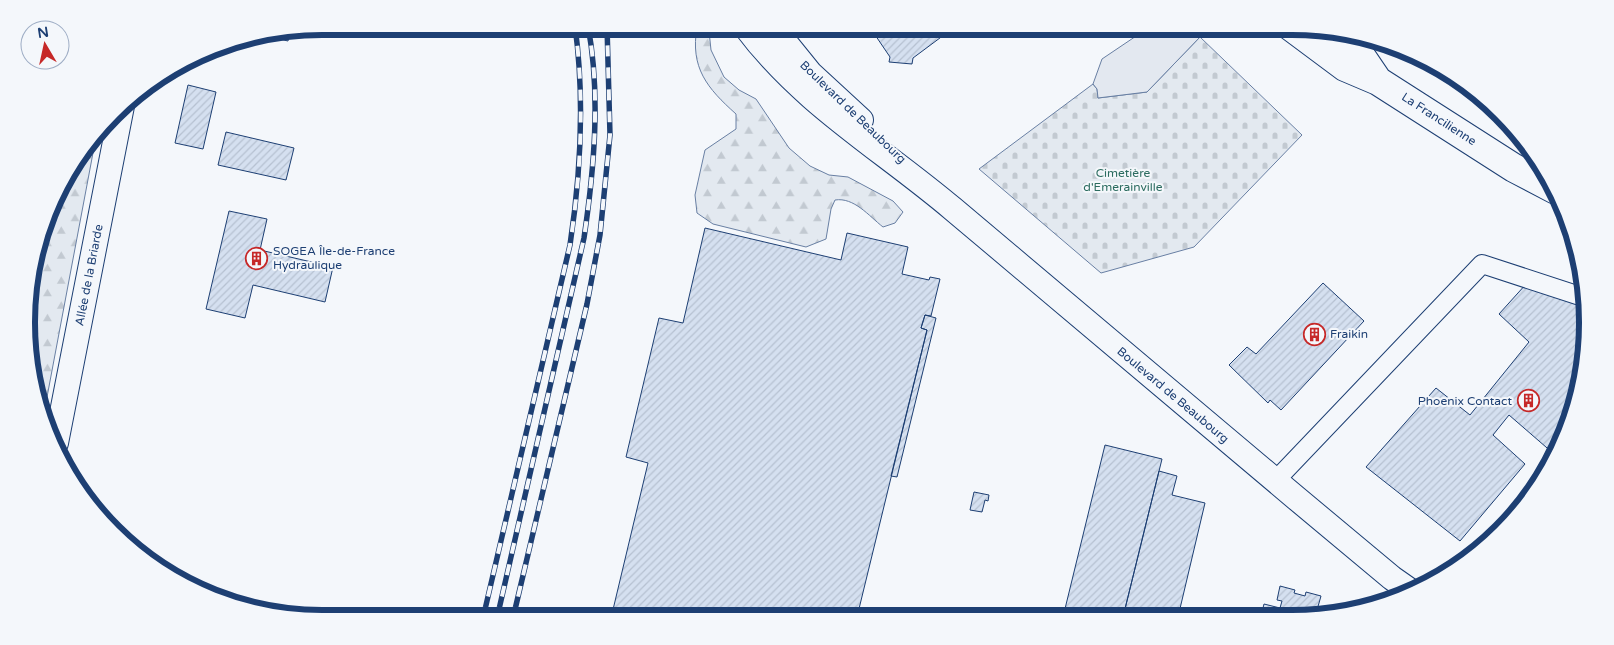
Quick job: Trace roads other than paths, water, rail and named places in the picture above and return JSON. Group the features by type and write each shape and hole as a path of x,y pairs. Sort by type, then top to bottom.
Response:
{"highway":[{"path":"1303,36 1345,67 1378,81"},
{"name":"La Francilienne","path":"1343,40 1356,50 1378,81 1514,168 1542,183"}],"main road":[{"name":"Boulevard de Beaubourg","path":"752,35 772,60 834,118 937,195 1275,481 1405,587"},
{"name":"Boulevard de Beaubourg","path":"779,35 810,73 894,150 937,195"},
{"name":"Allée de la Briarde","path":"58,434 120,118"}],"street":[{"path":"1275,481 1482,264 1578,295"}],"railway":[{"path":"485,610 570,245 577,190 581,109 576,35"},
{"path":"499,610 584,238 591,186 595,132 594,79 589,35"},
{"path":"515,610 587,304 600,235 610,135 607,35"}],"place":[{"name":"SOGEA Île-de-France Hydraulique","path":"257,258"},
{"name":"Fraikin","path":"1314,334"},
{"name":"Phoenix Contact","path":"1528,401"}],"park label":[{"name":"Cimetière d'Emerainville","path":"1123,180"}]}
